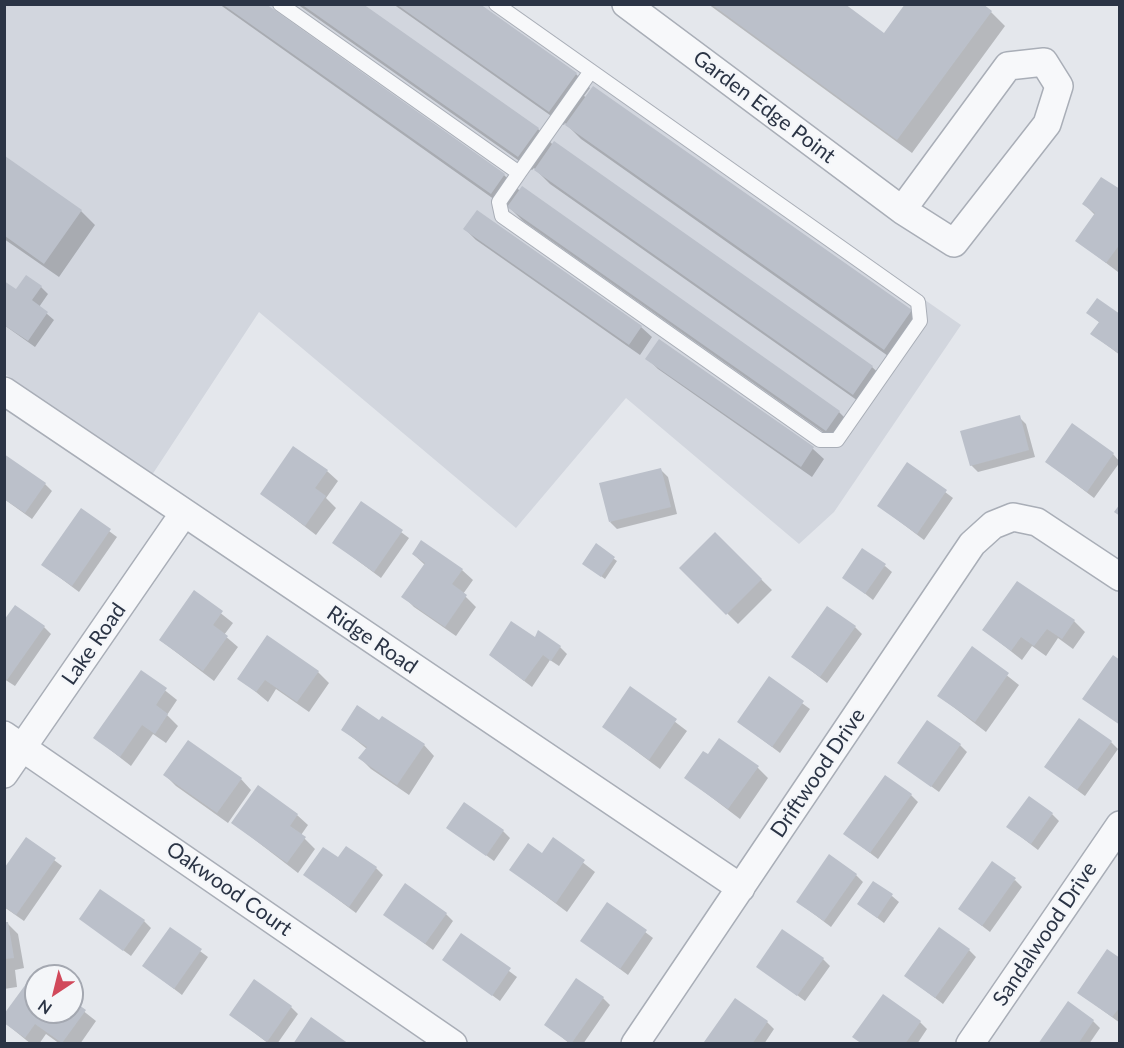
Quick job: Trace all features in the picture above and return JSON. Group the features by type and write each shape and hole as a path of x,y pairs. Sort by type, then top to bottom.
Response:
{"street":[{"name":"Garden Edge Point","path":"626,4 902,210 954,243 1047,124 1059,86 1044,62 1008,66 902,210"},
{"name":"Ridge Road","path":"4,391 741,888"},
{"name":"Lake Road","path":"4,774 14,741 184,513"},
{"name":"Driftwood Drive","path":"635,1044 972,544 993,525 1012,517 1037,522 1119,577"},
{"name":"Oakwood Court","path":"14,741 453,1044"},
{"name":"Sandalwood Drive","path":"970,1044 1119,825"}],"lane":[{"path":"280,4 519,173"},
{"path":"496,4 918,302 920,321 837,440 820,440 502,216 499,202 591,72"}],"shaded area":[{"path":"4,5 500,5 961,325 834,512 799,544 626,398 516,528 259,312 152,475 5,374"}],"building":[{"path":"222,4 266,4 505,174 491,194"},
{"path":"301,4 363,4 539,128 518,157"},
{"path":"396,4 480,4 577,73 549,112"},
{"path":"711,4 845,4 884,33 905,4 983,4 992,11 897,140"},
{"path":"593,86 912,310 884,350 565,125"},
{"path":"554,141 873,366 853,395 534,170"},
{"path":"5,156 82,210 44,264 5,236"},
{"path":"1101,177 1120,189 1120,244 1106,263 1075,241 1095,213 1082,204"},
{"path":"522,186 840,411 826,431 507,207"},
{"path":"477,210 642,326 629,345 463,229"},
{"path":"26,275 42,286 32,300 48,312 28,341 4,325 4,281 16,289"},
{"path":"1097,298 1120,314 1118,353 1090,334 1099,322 1086,313"},
{"path":"659,339 814,447 801,467 645,359"},
{"path":"1020,415 1029,450 970,466 960,431"},
{"path":"1072,423 1114,453 1087,492 1045,462"},
{"path":"293,446 328,470 315,488 326,496 305,526 260,494"},
{"path":"4,454 46,483 25,513 4,499"},
{"path":"907,462 947,490 917,534 877,506"},
{"path":"661,468 671,507 609,522 599,483"},
{"path":"361,501 403,530 374,572 332,543"},
{"path":"1120,504 1120,516 1114,512"},
{"path":"81,508 111,529 72,586 41,565"},
{"path":"715,532 762,579 726,615 679,568"},
{"path":"421,540 463,569 452,584 467,595 445,627 401,597 425,563 412,554"},
{"path":"596,543 615,557 601,577 582,564"},
{"path":"862,548 886,564 865,594 842,578"},
{"path":"1017,581 1075,620 1062,639 1047,629 1034,646 1021,637 1011,651 982,630"},
{"path":"194,590 223,611 213,625 228,636 203,671 159,640"},
{"path":"15,605 45,626 7,680 4,678 4,620"},
{"path":"827,606 856,626 820,677 791,657"},
{"path":"511,621 535,637 538,630 561,646 551,661 543,655 524,681 489,655"},
{"path":"267,635 319,671 297,702 265,680 256,692 237,679"},
{"path":"972,646 1009,673 975,722 937,696"},
{"path":"1113,655 1120,660 1120,725 1082,699"},
{"path":"141,670 167,688 156,705 168,714 155,734 142,725 120,757 93,738"},
{"path":"769,676 804,701 772,747 737,722"},
{"path":"630,686 677,719 649,760 602,727"},
{"path":"357,705 379,720 382,716 425,744 397,785 358,758 367,747 341,730"},
{"path":"1079,718 1112,741 1077,790 1044,767"},
{"path":"927,720 961,744 931,787 897,763"},
{"path":"719,738 759,766 728,809 684,778 703,751 708,754"},
{"path":"188,740 242,778 217,813 163,775"},
{"path":"885,775 912,794 870,853 843,834"},
{"path":"258,785 298,814 290,826 306,837 287,863 231,823"},
{"path":"1029,796 1053,813 1031,844 1006,827"},
{"path":"464,802 504,830 486,856 446,828"},
{"path":"26,837 56,858 16,915 5,907 5,867"},
{"path":"553,837 585,860 556,903 509,870 528,843 542,853"},
{"path":"346,846 377,867 349,907 303,875 323,847 338,857"},
{"path":"829,854 857,874 824,921 796,902"},
{"path":"992,861 1016,878 982,926 958,909"},
{"path":"873,881 893,894 877,918 857,904"},
{"path":"405,883 447,913 425,944 383,915"},
{"path":"100,889 145,920 123,951 79,919"},
{"path":"607,902 647,930 620,969 580,941"},
{"path":"4,922 8,922 14,958 4,959"},
{"path":"170,927 202,949 174,989 142,966"},
{"path":"939,927 970,949 935,998 904,976"},
{"path":"782,929 824,958 797,996 756,967"},
{"path":"461,933 511,968 492,996 442,960"},
{"path":"1107,949 1120,958 1120,1007 1112,1017 1077,993"},
{"path":"576,978 604,997 571,1044 544,1025"},
{"path":"254,979 292,1006 267,1042 229,1015"},
{"path":"24,987 24,1024 35,1024 25,1038 4,1023 4,1014"},
{"path":"883,994 921,1021 905,1044 862,1044 852,1037"},
{"path":"735,998 768,1021 752,1044 707,1044 704,1042"},
{"path":"1068,1001 1094,1020 1078,1044 1038,1044"},
{"path":"311,1017 349,1044 293,1044"},
{"path":"35,1024 76,1024 62,1043"}]}
